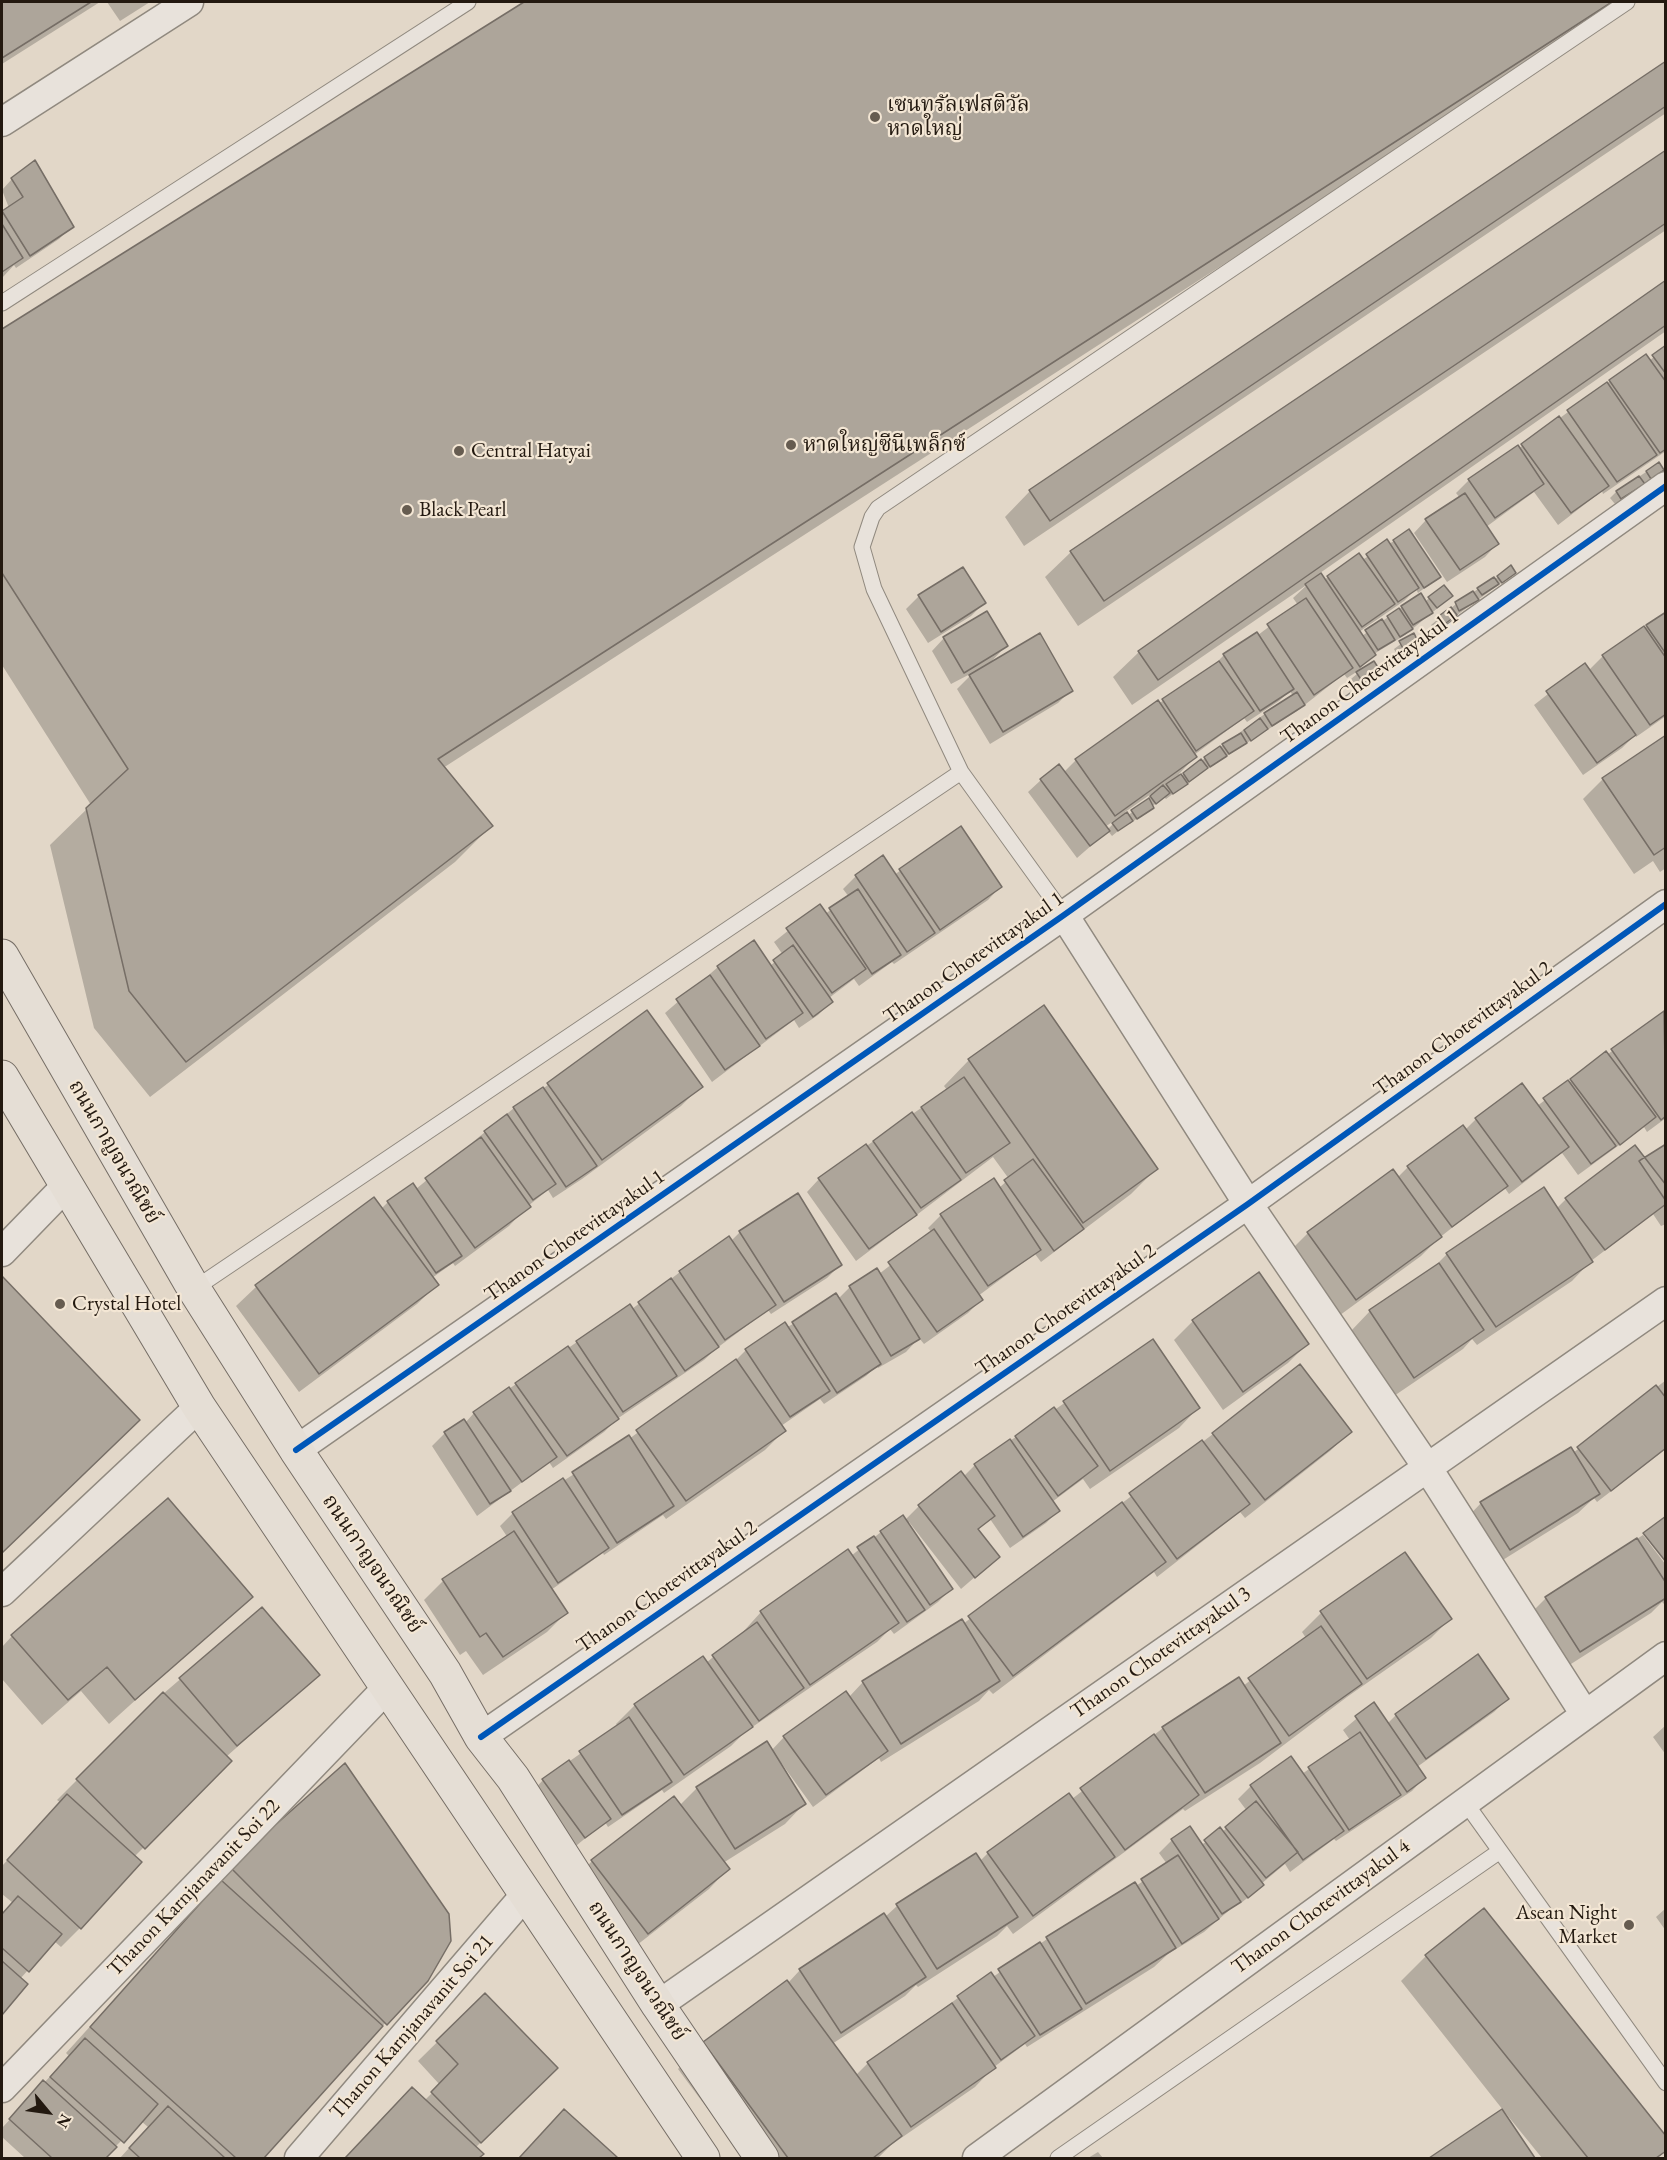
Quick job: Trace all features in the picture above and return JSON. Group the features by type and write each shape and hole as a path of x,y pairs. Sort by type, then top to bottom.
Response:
{"main road":[{"name":"ถนนกาญจนวณิชย์","path":"2,956 194,1289 296,1450 445,1673 481,1737 513,1778 658,2005 762,2158"},
{"path":"2,1077 199,1407 622,2039 692,2153"},
{"path":"439,1763 481,1737"},
{"path":"622,2039 658,2005"}],"street":[{"path":"2,122 189,2"},
{"name":"Thanon Chotevittayakul 1","path":"296,1450 1064,915 1665,486"},
{"name":"Thanon Chotevittayakul 2","path":"481,1737 1248,1204 1665,904"},
{"path":"1064,915 1248,1204 1427,1467 1584,1713"},
{"path":"2,1252 66,1186"},
{"name":"Thanon Chotevittayakul 3","path":"658,2005 1665,1301"},
{"path":"2,1592 199,1407"},
{"name":"Thanon Chotevittayakul 4","path":"977,2158 1665,1656"},
{"name":"Thanon Karnjanavanit Soi 22","path":"2,2088 386,1689"},
{"name":"Thanon Karnjanavanit Soi 21","path":"299,2158 525,1895"}],"lane":[{"path":"2,303 468,2"},
{"path":"1064,915 961,772 874,589 862,547 872,517 878,508 1627,2"},
{"path":"194,1289 961,772"},
{"path":"1465,1802 1665,2083"},
{"path":"1058,2158 1500,1851"}],"building":[{"path":"2,2 91,2 2,58"},
{"name":"Central Hatyai","path":"524,2 1612,2 438,759 493,826 186,1062 129,991 86,808 128,769 2,573 2,329"},
{"path":"1666,61 1666,106 1050,521 1029,490"},
{"path":"1666,150 1666,223 1104,601 1070,551"},
{"path":"35,160 74,227 30,256 2,211 23,197 11,178"},
{"path":"2,224 23,258 2,272"},
{"path":"1666,280 1666,325 1158,680 1138,651"},
{"path":"1666,345 1666,374 1652,355"},
{"path":"1646,354 1666,382 1666,449 1660,453 1609,380"},
{"path":"1607,382 1657,455 1617,482 1567,410"},
{"path":"1559,416 1609,486 1571,513 1521,444"},
{"path":"1518,445 1544,484 1495,518 1468,479"},
{"path":"1659,462 1664,470 1651,479 1646,471"},
{"path":"1639,476 1645,484 1621,499 1616,491"},
{"path":"1465,493 1499,544 1460,570 1425,519"},
{"path":"1409,529 1441,577 1424,588 1393,540"},
{"path":"1387,539 1419,588 1398,602 1366,554"},
{"path":"1359,553 1395,604 1362,627 1327,576"},
{"path":"1511,565 1516,573 1502,583 1497,576"},
{"path":"963,567 986,603 941,632 918,595"},
{"path":"1321,573 1376,655 1360,667 1305,584"},
{"path":"1494,577 1499,584 1482,595 1477,588"},
{"path":"1444,585 1453,596 1437,608 1428,597"},
{"path":"1473,591 1479,600 1459,611 1455,602"},
{"path":"1421,593 1433,613 1413,625 1401,606"},
{"path":"1306,598 1353,668 1314,695 1267,624"},
{"path":"1451,607 1457,615 1442,626 1436,618"},
{"path":"1399,608 1413,629 1400,637 1387,616"},
{"path":"987,611 1008,646 964,673 943,637"},
{"path":"1666,612 1666,654 1646,625"},
{"path":"1382,619 1395,640 1378,650 1365,630"},
{"path":"1644,626 1666,658 1666,714 1650,725 1602,655"},
{"path":"1257,632 1294,689 1260,711 1223,654"},
{"path":"1040,633 1073,691 1003,732 969,675"},
{"path":"1414,633 1419,644 1405,652 1399,641"},
{"path":"1219,661 1254,711 1196,751 1162,699"},
{"path":"1374,661 1379,669 1362,681 1356,672"},
{"path":"1585,663 1636,735 1597,763 1546,691"},
{"path":"1297,692 1305,705 1272,726 1264,713"},
{"path":"1158,700 1197,757 1115,816 1075,759"},
{"path":"1260,718 1268,729 1251,741 1244,730"},
{"path":"1241,733 1247,743 1229,754 1222,744"},
{"path":"1666,735 1666,847 1654,855 1602,778"},
{"path":"1220,746 1227,756 1210,767 1204,757"},
{"path":"1201,759 1208,768 1189,782 1183,773"},
{"path":"1059,764 1110,831 1090,846 1040,779"},
{"path":"1181,774 1188,784 1173,794 1166,784"},
{"path":"1163,785 1170,793 1156,804 1150,796"},
{"path":"1149,798 1154,808 1137,819 1131,810"},
{"path":"1127,812 1133,821 1118,831 1112,823"},
{"path":"961,826 1002,887 940,930 899,869"},
{"path":"883,855 935,933 907,952 855,875"},
{"path":"858,889 901,955 872,974 829,908"},
{"path":"820,904 866,969 832,993 786,928"},
{"path":"754,940 803,1013 766,1039 717,966"},
{"path":"793,945 833,1002 813,1017 773,960"},
{"path":"710,975 760,1046 725,1070 676,999"},
{"path":"1044,1005 1158,1169 1083,1223 968,1059"},
{"path":"647,1010 703,1087 602,1160 547,1083"},
{"path":"1664,1011 1666,1116 1661,1120 1611,1049"},
{"path":"1606,1051 1656,1117 1620,1145 1570,1079"},
{"path":"964,1077 1010,1143 966,1173 921,1107"},
{"path":"1568,1080 1616,1146 1591,1164 1543,1098"},
{"path":"1522,1083 1569,1147 1522,1182 1475,1118"},
{"path":"543,1087 597,1166 566,1187 513,1107"},
{"path":"912,1112 961,1180 921,1208 873,1141"},
{"path":"507,1114 556,1184 533,1200 484,1131"},
{"path":"1463,1125 1508,1186 1452,1227 1407,1166"},
{"path":"481,1137 531,1207 475,1248 425,1178"},
{"path":"866,1144 917,1215 869,1249 818,1178"},
{"path":"1666,1144 1666,1201 1639,1161"},
{"path":"1635,1145 1666,1185 1666,1204 1605,1250 1565,1198"},
{"path":"1033,1159 1084,1229 1054,1251 1004,1180"},
{"path":"1393,1169 1442,1237 1356,1300 1307,1232"},
{"path":"994,1178 1041,1250 988,1286 940,1214"},
{"path":"413,1183 462,1256 436,1273 387,1201"},
{"path":"1544,1187 1593,1262 1496,1327 1446,1253"},
{"path":"798,1193 842,1265 784,1302 739,1231"},
{"path":"374,1197 439,1285 319,1374 255,1285"},
{"path":"934,1229 983,1300 937,1332 888,1262"},
{"path":"729,1236 776,1305 725,1340 679,1271"},
{"path":"1439,1263 1484,1330 1414,1378 1369,1310"},
{"path":"877,1268 920,1339 891,1356 849,1286"},
{"path":"1259,1272 1309,1344 1243,1392 1192,1320"},
{"name":"Crystal Hotel","path":"2,1276 140,1420 2,1553"},
{"path":"671,1278 719,1347 685,1371 638,1302"},
{"path":"836,1293 881,1364 837,1393 792,1322"},
{"path":"630,1304 677,1376 623,1412 576,1341"},
{"path":"785,1322 830,1391 790,1417 745,1349"},
{"path":"1153,1339 1200,1408 1110,1471 1063,1401"},
{"path":"568,1346 619,1419 567,1456 515,1383"},
{"path":"736,1359 786,1431 686,1501 636,1430"},
{"path":"1300,1364 1352,1432 1265,1500 1212,1433"},
{"path":"1656,1385 1666,1398 1666,1448 1611,1491 1577,1447"},
{"path":"509,1387 557,1457 522,1482 473,1412"},
{"path":"1054,1407 1098,1466 1058,1496 1015,1436"},
{"path":"464,1419 511,1491 490,1504 444,1432"},
{"path":"629,1435 674,1506 617,1543 572,1472"},
{"path":"1010,1439 1060,1511 1023,1537 974,1464"},
{"path":"1202,1440 1250,1504 1177,1559 1129,1493"},
{"path":"1571,1447 1600,1494 1510,1550 1480,1502"},
{"path":"961,1471 995,1516 978,1529 1000,1557 975,1578 918,1505"},
{"path":"563,1478 609,1548 558,1583 512,1512"},
{"path":"168,1498 253,1597 135,1700 107,1667 68,1700 11,1635"},
{"path":"1122,1502 1166,1562 1013,1676 968,1616"},
{"path":"903,1515 953,1589 930,1605 880,1531"},
{"path":"1666,1516 1666,1562 1643,1533"},
{"path":"514,1531 568,1613 503,1657 486,1633 480,1637 442,1579"},
{"path":"874,1536 925,1610 907,1622 857,1547"},
{"path":"1637,1538 1666,1583 1666,1598 1580,1652 1545,1597"},
{"path":"848,1549 899,1623 810,1685 760,1611"},
{"path":"1405,1552 1452,1619 1367,1679 1320,1611"},
{"path":"262,1607 320,1675 237,1746 179,1678"},
{"path":"962,1619 1000,1681 901,1744 862,1681"},
{"path":"757,1622 804,1688 759,1721 712,1655"},
{"path":"1321,1626 1362,1684 1289,1736 1248,1678"},
{"path":"1478,1654 1509,1699 1426,1759 1395,1714"},
{"path":"703,1656 753,1727 684,1775 634,1704"},
{"path":"1239,1677 1281,1743 1205,1793 1162,1727"},
{"path":"846,1691 888,1751 826,1795 783,1736"},
{"path":"163,1692 232,1761 145,1849 76,1779"},
{"path":"1374,1702 1426,1778 1407,1792 1355,1716"},
{"path":"629,1717 672,1782 622,1815 579,1751"},
{"path":"1360,1732 1401,1795 1349,1830 1308,1767"},
{"path":"1154,1734 1199,1795 1125,1850 1080,1788"},
{"path":"767,1741 806,1804 735,1849 696,1787"},
{"path":"1291,1756 1344,1831 1303,1860 1250,1785"},
{"path":"569,1760 611,1819 585,1838 542,1779"},
{"path":"345,1763 449,1914 451,1941 428,1981 387,2025 229,1866"},
{"path":"1069,1793 1115,1857 1033,1916 987,1852"},
{"path":"67,1794 142,1862 81,1929 7,1860"},
{"path":"674,1796 730,1869 648,1934 591,1860"},
{"path":"1256,1801 1298,1852 1266,1878 1225,1827"},
{"path":"1190,1826 1241,1902 1222,1914 1171,1839"},
{"path":"1220,1827 1264,1885 1248,1898 1204,1840"},
{"path":"976,1853 1018,1917 937,1969 896,1904"},
{"path":"1178,1855 1219,1919 1182,1944 1141,1879"},
{"path":"221,1880 383,2026 264,2158 236,2158 90,2027"},
{"path":"1135,1882 1176,1948 1086,2004 1046,1937"},
{"path":"18,1896 62,1934 29,1972 2,1948 2,1914"},
{"path":"1484,1908 1666,2136 1666,2151 1656,2158 1588,2158 1425,1955"},
{"path":"884,1913 926,1977 841,2033 799,1969"},
{"path":"1040,1942 1082,2009 1040,2035 998,1969"},
{"path":"2,1961 28,1984 2,2015"},
{"path":"991,1972 1035,2036 1001,2060 957,1996"},
{"path":"787,1980 902,2136 873,2158 788,2158 703,2042"},
{"path":"485,1993 558,2068 481,2143 431,2092 458,2064 436,2041"},
{"path":"952,2003 996,2068 911,2127 867,2062"},
{"path":"85,2038 158,2104 124,2143 50,2077"},
{"path":"43,2080 117,2147 106,2158 52,2158 9,2119"},
{"path":"412,2087 484,2154 479,2158 345,2158"},
{"path":"168,2106 225,2158 140,2158 129,2148"},
{"path":"564,2109 617,2157 519,2158"},
{"path":"1502,2109 1535,2158 1429,2158"}],"cycle path":[{"path":"296,1450 1064,915 1666,486"},
{"path":"481,1737 1248,1204 1666,904"}],"place":[{"name":"เซนทรัลเฟสติวัล หาดใหญ่","path":"875,117"},
{"name":"หาดใหญ่ซีนีเพล็กซ์","path":"791,445"},
{"name":"Central Hatyai","path":"459,451"},
{"name":"Black Pearl","path":"407,510"},
{"name":"Crystal Hotel","path":"60,1304"},
{"name":"Asean Night Market","path":"1629,1925"}]}
